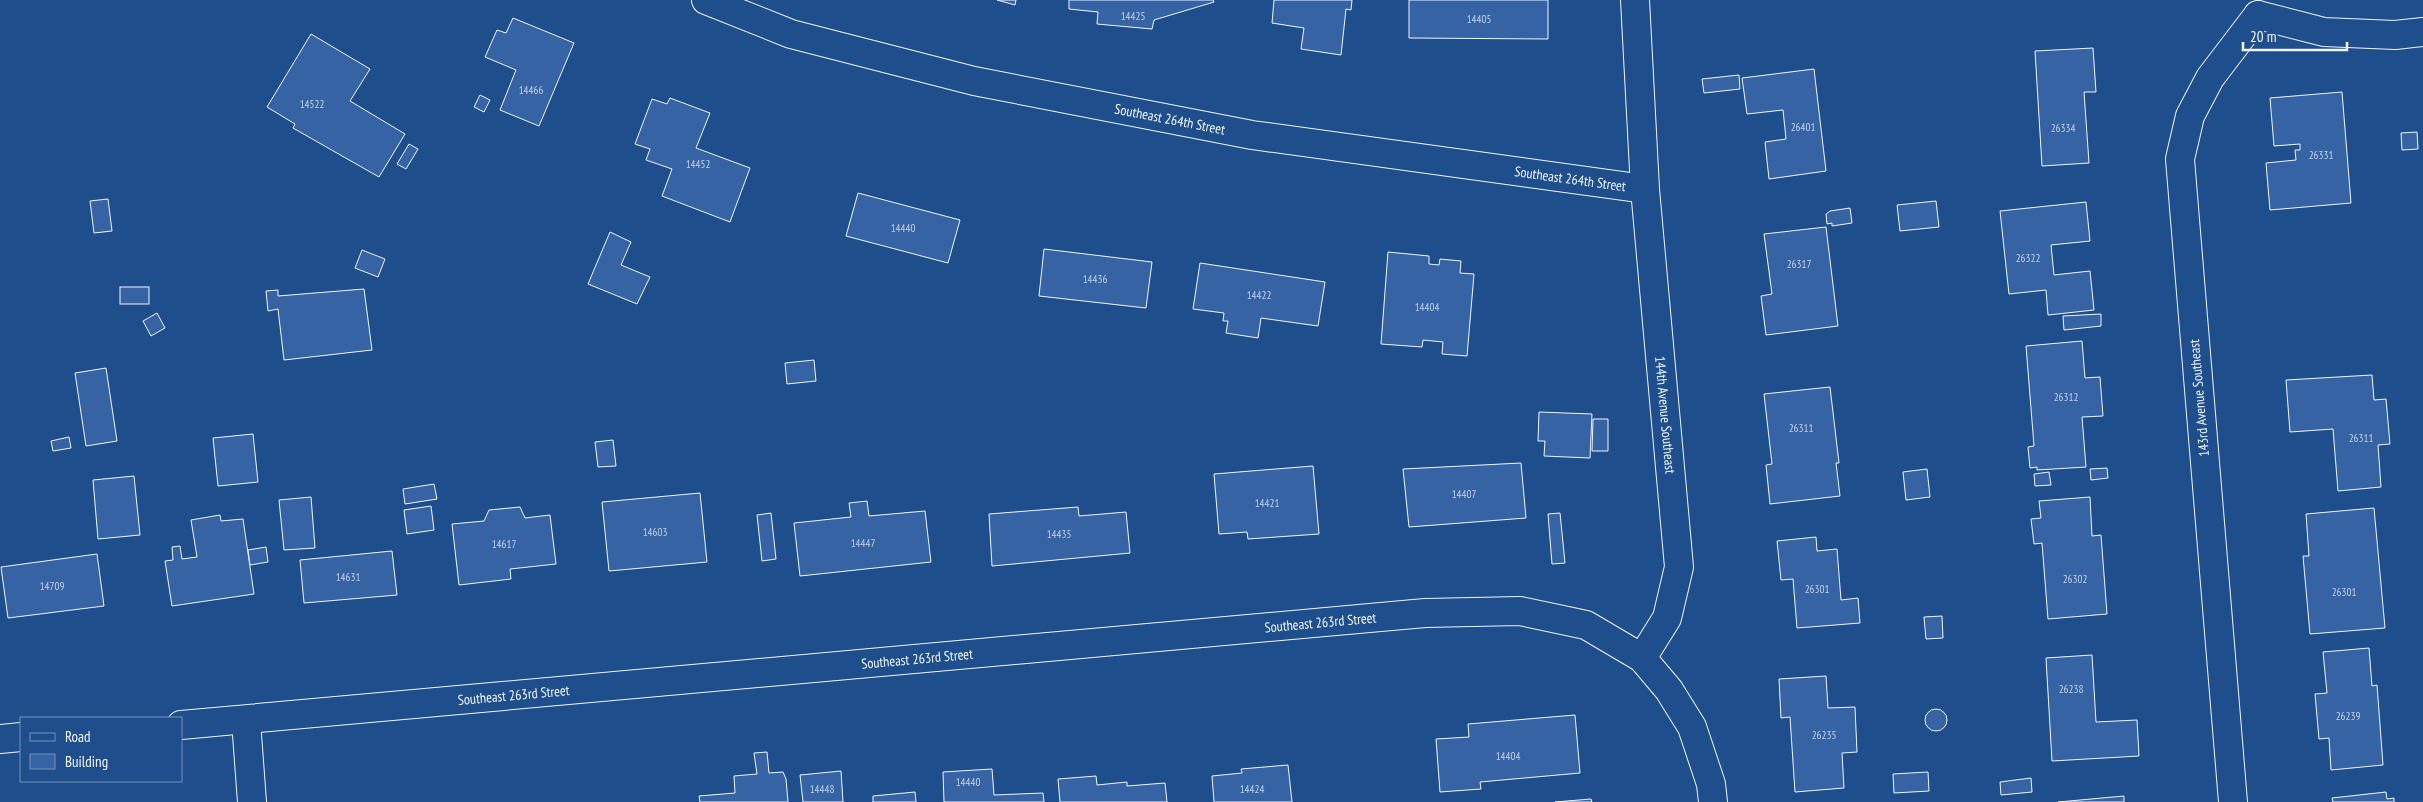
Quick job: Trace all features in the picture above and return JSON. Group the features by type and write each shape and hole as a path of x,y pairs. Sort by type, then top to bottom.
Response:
{"street":[{"name":"Southeast 264th Street","path":"706,0 791,34 974,81 1252,135 1645,189"},
{"name":"144th Avenue Southeast","path":"1635,0 1645,189 1678,567 1667,618 1642,658"},
{"path":"2250,8 2324,32 2395,35 2423,32"},
{"name":"143rd Avenue Southeast","path":"2233,802 2180,159 2190,116 2250,8"},
{"name":"Southeast 263rd Street","path":"182,726 1425,613 1520,611 1586,625 1642,658"},
{"path":"1642,658 1669,690 1692,727 1711,784 1713,802"},
{"path":"246,721 252,802"},
{"path":"0,739 20,737"}],"building":[{"path":"997,0 1016,0 1015,5"},
{"path":"1069,0 1213,0 1214,2 1154,20 1152,29 1097,24 1098,12 1069,9"},
{"path":"1274,0 1352,0 1351,10 1346,9 1341,55 1301,49 1304,28 1272,23"},
{"path":"1409,0 1548,0 1548,39 1409,38"},
{"path":"513,18 574,43 539,126 500,110 516,70 485,57 497,30 506,33"},
{"path":"311,34 370,69 350,101 405,134 379,177 293,128 295,124 267,107"},
{"path":"2093,48 2096,92 2084,92 2089,163 2042,166 2035,51"},
{"path":"1814,69 1826,171 1769,179 1765,142 1786,139 1783,110 1747,114 1742,78"},
{"path":"1739,75 1740,89 1704,93 1702,79"},
{"path":"2342,92 2351,203 2270,210 2266,163 2296,160 2295,150 2300,150 2300,144 2274,146 2270,98"},
{"path":"480,95 490,100 484,112 474,107"},
{"path":"670,98 710,113 696,148 750,168 730,222 662,196 672,169 646,160 650,149 635,144 652,99 667,104"},
{"path":"2417,132 2418,149 2402,150 2401,133"},
{"path":"409,144 418,149 406,169 397,164"},
{"path":"858,193 960,220 948,263 846,236"},
{"path":"108,199 112,231 94,233 90,201"},
{"path":"1936,201 1939,227 1900,231 1897,205"},
{"path":"2086,202 2090,241 2051,245 2054,275 2090,271 2094,310 2048,315 2046,290 2009,294 2000,211"},
{"path":"1850,208 1852,223 1832,226 1832,223 1827,224 1826,214 1830,211"},
{"path":"1826,227 1838,326 1766,335 1761,296 1772,294 1764,234"},
{"path":"610,232 631,242 621,265 650,277 637,304 588,284"},
{"path":"1044,249 1152,262 1146,308 1039,296"},
{"path":"362,250 385,259 378,277 355,268"},
{"path":"1388,252 1429,256 1429,264 1439,265 1440,259 1461,261 1460,273 1474,274 1467,356 1442,354 1443,342 1423,340 1422,347 1381,344"},
{"path":"1200,263 1325,282 1318,326 1261,318 1258,338 1226,333 1228,321 1223,321 1224,313 1193,309"},
{"path":"120,287 149,287 149,304 120,304"},
{"path":"364,289 372,350 284,360 278,309 268,311 266,291 278,290 278,296"},
{"path":"157,313 165,328 151,336 143,321"},
{"path":"2101,314 2101,326 2064,330 2063,316"},
{"path":"2082,341 2085,378 2100,377 2103,416 2082,417 2086,467 2037,470 2037,467 2030,468 2028,447 2034,446 2026,346"},
{"path":"814,360 816,381 787,384 785,363"},
{"path":"106,368 117,441 86,446 75,373"},
{"path":"2372,375 2374,400 2386,399 2390,444 2378,445 2381,487 2338,491 2333,429 2290,432 2286,380"},
{"path":"1830,387 1839,463 1836,463 1840,496 1770,504 1766,465 1772,464 1764,394"},
{"path":"1539,412 1592,414 1590,458 1544,456 1545,441 1538,441"},
{"path":"1593,419 1608,419 1608,451 1592,451"},
{"path":"253,434 258,482 218,486 213,438"},
{"path":"69,437 71,448 53,451 51,441"},
{"path":"613,440 616,466 598,467 595,442"},
{"path":"1521,463 1526,518 1409,527 1403,469"},
{"path":"1313,466 1319,534 1248,539 1247,532 1219,534 1214,474"},
{"path":"2107,468 2108,478 2091,480 2090,469"},
{"path":"1927,469 1930,497 1906,500 1903,472"},
{"path":"2049,472 2051,485 2035,486 2034,474"},
{"path":"134,476 140,535 98,539 93,480"},
{"path":"434,484 437,499 405,504 403,489"},
{"path":"700,493 707,562 609,571 602,502"},
{"path":"311,497 315,548 284,550 279,500"},
{"path":"2090,497 2092,536 2101,535 2107,614 2048,619 2042,543 2034,544 2031,519 2041,518 2039,501"},
{"path":"867,501 869,516 925,511 931,562 800,576 794,523 851,517 849,503"},
{"path":"431,506 434,530 407,534 404,510"},
{"path":"520,507 525,518 550,515 556,564 510,569 511,579 459,585 452,524 484,521 489,510"},
{"path":"1078,507 1079,516 1126,512 1130,553 992,566 989,514"},
{"path":"2374,508 2385,628 2310,634 2303,556 2309,556 2306,514"},
{"path":"771,513 776,559 762,561 757,515"},
{"path":"1560,513 1565,563 1552,564 1548,514"},
{"path":"220,515 221,521 243,519 254,594 172,606 165,561 173,560 172,547 180,546 182,559 197,557 191,520"},
{"path":"1816,537 1817,551 1837,549 1841,600 1858,598 1860,623 1797,628 1793,579 1781,580 1777,541"},
{"path":"266,547 268,562 250,565 248,550"},
{"path":"392,551 397,595 304,603 300,560"},
{"path":"97,554 104,606 8,618 1,567"},
{"path":"1942,616 1943,638 1926,639 1924,617"},
{"path":"2369,648 2372,686 2377,685 2383,765 2331,770 2329,738 2319,739 2315,694 2327,693 2323,652"},
{"path":"2092,655 2096,722 2137,720 2139,756 2052,761 2046,658"},
{"path":"1826,676 1828,708 1855,707 1857,752 1842,753 1844,788 1795,792 1790,717 1781,718 1779,679"},
{"path":"1932,709 1940,709 1947,716 1947,724 1940,731 1932,731 1925,724 1925,716"},
{"path":"1575,715 1580,773 1480,782 1481,789 1440,792 1436,739 1469,737 1468,724"},
{"path":"767,752 769,773 783,772 786,779 788,802 700,802 699,796 735,793 734,776 757,774 754,753"},
{"path":"1288,765 1292,802 1214,802 1212,776 1242,773 1241,769"},
{"path":"992,769 994,795 1043,793 1044,802 944,802 943,772"},
{"path":"841,771 843,802 803,802 800,775"},
{"path":"1928,772 1929,791 1894,793 1893,774"},
{"path":"1096,776 1097,785 1127,782 1127,786 1165,783 1167,802 1060,802 1058,779"},
{"path":"2031,778 2032,792 2001,795 2000,782"},
{"path":"915,792 916,802 873,802 873,796"},
{"path":"2386,792 2387,799 2394,798 2394,802 2333,802 2332,798"},
{"path":"2124,796 2124,802 2058,802"},
{"path":"1591,799 1592,802 1555,802"}]}
